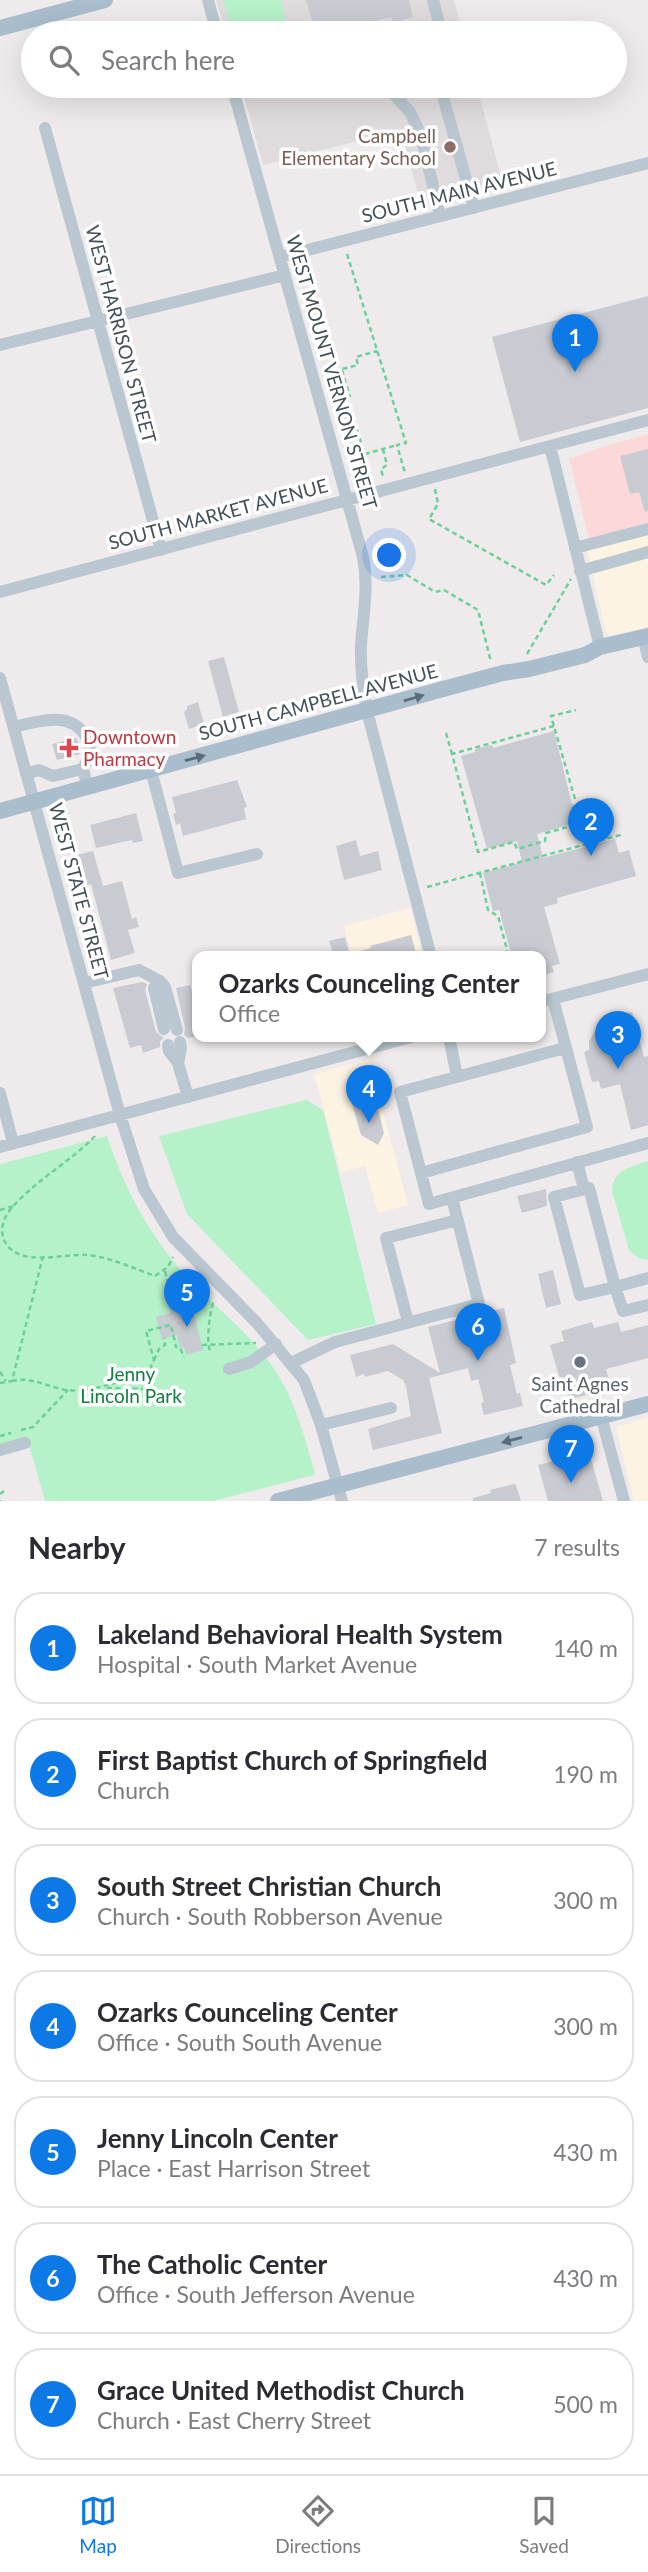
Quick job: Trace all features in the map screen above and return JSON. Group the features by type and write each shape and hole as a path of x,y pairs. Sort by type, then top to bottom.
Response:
{"main road":[{"path":"26,21 105,0"},
{"path":"0,28 21,22"},
{"name":"SOUTH CAMPBELL AVENUE","path":"0,811 503,673 529,670 600,647 645,636"},
{"path":"278,1501 340,1493 648,1404"}],"street":[{"path":"208,0 214,21"},
{"path":"433,0 438,21"},
{"name":"WEST MOUNT VERNON STREET","path":"235,98 348,499 366,573 360,664 367,711 430,951"},
{"path":"397,98 416,124 440,216"},
{"path":"443,98 474,208"},
{"name":"WEST HARRISON STREET","path":"45,128 161,550"},
{"name":"SOUTH MAIN AVENUE","path":"280,257 648,163"},
{"path":"0,345 285,275"},
{"name":"SOUTH MARKET AVENUE","path":"0,592 648,420"},
{"path":"551,446 575,548 576,575 600,647"},
{"path":"575,548 648,529"},
{"path":"576,575 648,552"},
{"path":"645,636 648,657"},
{"name":"WEST STATE STREET","path":"0,678 120,1115 144,1189 173,1237 276,1344 304,1380 321,1425 340,1493"},
{"path":"14,727 52,719 68,721 78,726 89,743 91,752 83,769 88,787"},
{"path":"26,774 39,770 53,776 83,769"},
{"path":"151,770 178,873 257,854"},
{"path":"53,776 59,795"},
{"path":"84,983 139,970 160,981 165,987 172,1037 169,1051 178,1063 188,1097"},
{"path":"421,1173 587,1127 565,1048 547,1001 648,974"},
{"path":"0,1147 392,1042"},
{"path":"450,1042 457,1076"},
{"path":"565,1048 400,1093 429,1205 648,1143"},
{"path":"0,1093 13,1143"},
{"path":"577,1162 584,1189"},
{"path":"648,1278 615,1287 580,1295 554,1197 589,1188 615,1287 623,1311 648,1305"},
{"path":"291,1363 335,1342 480,1304 453,1198"},
{"path":"408,1322 386,1238 458,1220"},
{"path":"229,1369 251,1362 276,1344"},
{"path":"321,1425 391,1408"},
{"path":"601,1416 624,1501"},
{"path":"0,1450 25,1443"}],"path":[{"path":"342,369 365,454 406,443 347,254"},
{"path":"322,374 358,365 356,357 377,351"},
{"path":"330,402 349,396"},
{"path":"397,445 405,474"},
{"path":"383,449 387,465 381,469 384,480"},
{"path":"435,489 438,504 429,519 546,585 554,575"},
{"path":"381,577 407,575 435,592 444,590 478,610 492,665"},
{"path":"526,656 576,575"},
{"path":"575,799 551,716 576,710"},
{"path":"452,754 554,726"},
{"path":"446,733 478,852 514,842 517,849 545,841 546,833 584,822"},
{"path":"426,887 624,834"},
{"path":"480,873 488,910 498,916 507,951"},
{"path":"95,1136 74,1156 40,1180 13,1206 2,1220 1,1232 5,1241 14,1252 24,1256 88,1255 131,1265 155,1276 164,1271 173,1257"},
{"path":"0,1210 13,1206"},
{"path":"12,1381 43,1256"},
{"path":"164,1271 171,1297"},
{"path":"204,1344 214,1301"},
{"path":"154,1360 146,1331 173,1324 176,1347 180,1348 184,1357"},
{"path":"0,1383 21,1378 68,1390 123,1382 152,1369 159,1349 165,1345 164,1338"},
{"path":"204,1344 256,1343"},
{"path":"204,1344 210,1350"},
{"path":"0,1372 6,1382"},
{"path":"107,1386 147,1389"},
{"path":"107,1386 107,1394"},
{"path":"0,1436 33,1427 68,1390"},
{"path":"0,1494 4,1491"}],"shaded area":[{"path":"216,0 454,0 460,21 222,21"},
{"name":"Campbell Elementary School","path":"244,98 480,98 504,188 422,209 401,130 263,165"},
{"path":"648,434 648,523 589,539 569,459"},
{"path":"648,533 648,627 610,636 606,632 587,550"},
{"path":"410,908 421,951 350,951 344,926"},
{"path":"369,1059 408,1205 378,1213 365,1166 341,1172 314,1074"},
{"path":"648,1417 648,1501 634,1501 616,1427"}],"green space":[{"path":"223,0 281,0 286,21 229,21"},
{"path":"306,1100 323,1110 376,1324 308,1340 187,1214 159,1136"},
{"name":"Jenny Lincoln Park","path":"107,1136 132,1198 154,1235 196,1287 250,1338 277,1373 290,1397 314,1475 213,1501 45,1501 27,1438 0,1445 0,1164"},
{"path":"648,1161 648,1260 638,1258 629,1250 612,1191 615,1178 619,1174"}],"building":[{"path":"306,0 409,0 413,17 400,21 392,21 391,17 376,21 312,21"},
{"path":"648,296 648,408 520,442 492,337"},
{"path":"648,449 648,511 645,512 639,492 630,494 620,456"},
{"path":"224,657 239,712 223,717 208,661"},
{"path":"198,702 204,724 189,729 184,712 187,706"},
{"path":"554,731 579,822 537,834 543,858 615,839 619,853 629,850 636,876 557,898 558,903 544,907 560,964 552,966 554,972 546,974 546,951 510,951 499,910 493,911 483,873 522,862 517,841 487,849 461,756 475,752 475,749 492,745 493,748"},
{"name":"Downtown Pharmacy","path":"76,738 81,747 80,754 57,760 52,744"},
{"path":"237,780 247,807 244,808 246,819 183,836 180,823 176,825 172,797"},
{"path":"136,813 143,841 133,843 132,840 96,848 90,825"},
{"path":"356,840 360,856 378,851 382,870 344,880 336,846"},
{"path":"93,851 103,886 122,881 132,919 136,917 139,927 128,930 135,953 111,960 91,884 77,888 69,857"},
{"path":"411,935 415,951 360,951 371,948 370,946"},
{"path":"345,937 348,951 332,951 329,941"},
{"path":"142,982 147,984 145,990 156,1032 164,1038 160,1041 160,1047 143,1053 141,1045 130,1048 113,988"},
{"path":"190,985 192,1037 184,1035 185,1028 176,988"},
{"path":"632,1012 644,1057 648,1056 648,1125 631,1130 620,1084 601,1089 599,1081 592,1082 584,1052 589,1050 589,1041 595,1031 603,1026 602,1020"},
{"path":"375,1098 384,1133 378,1145 361,1135 352,1104"},
{"path":"546,1189 547,1206 522,1213 517,1196"},
{"path":"553,1270 561,1304 546,1308 538,1274"},
{"path":"189,1294 203,1350 186,1355 184,1347 180,1348 177,1335 162,1339 156,1317 171,1313 167,1299"},
{"path":"504,1308 516,1363 510,1365 523,1406 484,1415 481,1403 484,1402 478,1379 471,1381 468,1368 429,1378 442,1433 373,1450 368,1429 411,1416 406,1386 403,1380 388,1371 356,1377 350,1355 393,1344 440,1373 428,1327"},
{"name":"Saint Agnes Cathedral","path":"592,1322 594,1328 618,1322 621,1332 648,1325 648,1358 606,1369 609,1380 604,1382 606,1389 569,1400 567,1392 564,1393 550,1345 564,1341 561,1331"},
{"path":"589,1452 603,1501 548,1501 538,1465"},
{"path":"514,1484 521,1501 473,1501 473,1498 491,1493 490,1490"}],"place":[{"name":"Campbell Elementary School","path":"450,147"},
{"name":"Lakeland Behavioral Health System","path":"575,372"},
{"name":"Downtown Pharmacy","path":"69,748"},
{"name":"First Baptist Church of Springfield","path":"591,856"},
{"name":"South Street Christian Church","path":"618,1069"},
{"name":"Ozarks Counceling Center","path":"369,1123"},
{"name":"Jenny Lincoln Center","path":"187,1327"},
{"name":"The Catholic Center","path":"478,1361"},
{"name":"Saint Agnes Cathedral","path":"580,1362"},
{"name":"Grace United Methodist Church","path":"571,1483"}]}
